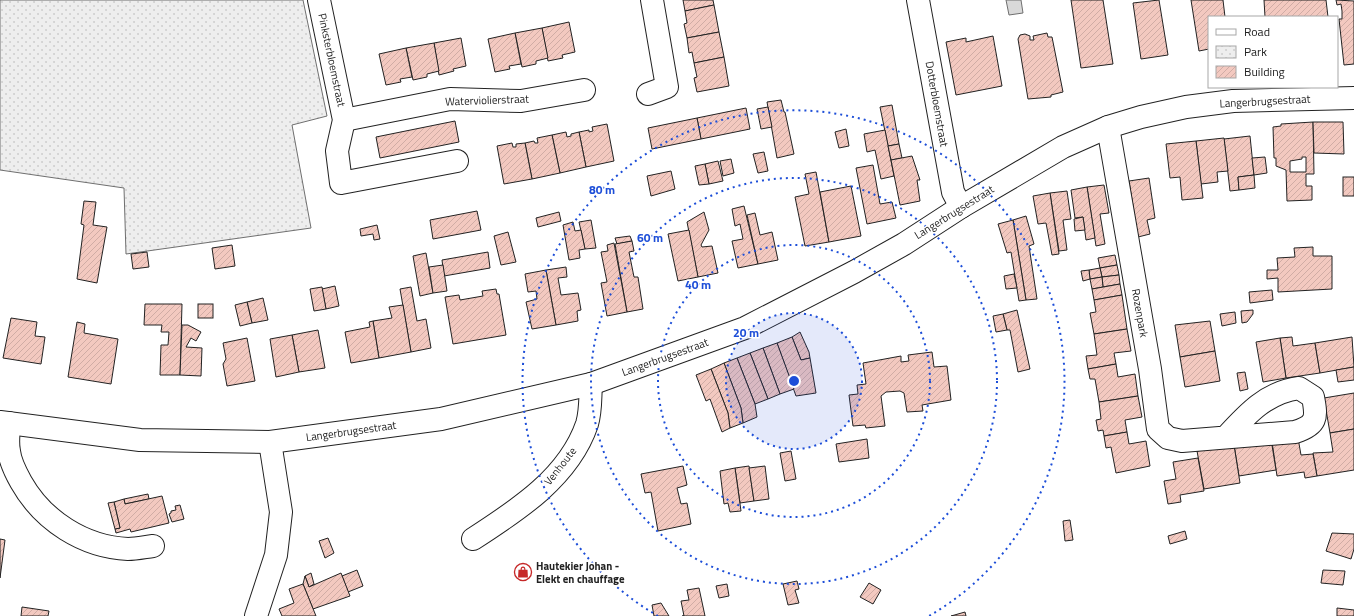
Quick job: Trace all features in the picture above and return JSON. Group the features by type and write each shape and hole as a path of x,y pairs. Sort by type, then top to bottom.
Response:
{"street":[{"name":"Pinksterbloemstraat","path":"320,0 344,120"},
{"path":"648,94 667,87 652,0"},
{"name":"Dotterbloemstraat","path":"918,0 953,192 961,207"},
{"name":"Waterviolierstraat","path":"344,120 450,99 521,101 584,90"},
{"name":"Langerbrugsestraat","path":"5,423 140,440 270,442 441,419 591,384 745,328 873,262 961,207 1063,147 1108,127 1141,117 1186,107 1233,101 1354,98"},
{"path":"344,120 337,151 341,183 457,161"},
{"name":"Rozenpark","path":"1108,127 1150,369 1158,429 1168,438 1182,440 1226,437"},
{"name":"Venhoute","path":"473,539 503,520 538,492 552,479 569,458 581,439 588,422 591,384"},
{"path":"5,423 9,451 16,471 27,492 44,512 62,528 82,539 106,546 129,549 153,546"},
{"path":"256,616 276,555 281,512 270,442"}],"green space":[{"path":"0,0 303,0 327,116 292,125 311,228 126,254 124,188 0,170"}],"shaded area":[{"path":"1006,0 1021,0 1023,13 1009,15"}],"building":[{"path":"683,0 713,0 714,5 685,11"},
{"path":"1071,0 1103,0 1113,64 1081,68"},
{"path":"1159,0 1168,55 1141,59 1133,3"},
{"path":"1191,0 1223,0 1225,16 1208,16 1208,49 1199,51"},
{"path":"1264,0 1326,0 1328,16 1265,16"},
{"path":"1336,0 1354,1 1354,64 1344,65 1339,19 1342,19 1342,11 1341,4 1337,5"},
{"path":"714,5 719,32 687,38 684,24 687,23 685,11"},
{"path":"569,22 575,52 562,55 563,58 548,61 542,28"},
{"path":"542,28 548,58 536,61 536,64 522,67 515,33"},
{"path":"719,32 724,57 694,63 692,52 689,53 687,38"},
{"path":"515,33 521,64 509,66 510,69 495,72 488,39"},
{"path":"1047,33 1048,37 1052,37 1063,92 1051,95 1051,97 1028,99 1018,39 1020,35 1025,34 1030,36 1030,40 1034,40 1033,36"},
{"path":"993,36 1002,86 956,95 946,42 966,38 966,42"},
{"path":"461,38 466,66 453,69 454,71 439,75 434,43"},
{"path":"434,43 439,71 427,74 427,77 413,80 406,48"},
{"path":"406,48 412,77 400,79 401,82 386,85 379,54"},
{"path":"724,57 729,86 697,92 694,78 697,77 694,63"},
{"path":"781,100 794,154 777,158 767,102"},
{"path":"892,105 899,144 888,146 880,107"},
{"path":"768,107 772,127 761,129 757,109"},
{"path":"746,108 750,129 701,139 697,118"},
{"path":"697,118 701,139 652,149 648,128"},
{"path":"455,121 459,142 380,158 376,137"},
{"path":"1313,122 1314,174 1306,174 1306,186 1312,186 1312,200 1287,201 1286,170 1276,166 1276,158 1274,158 1273,127 1281,126 1281,124","holes":["1306,157 1306,172 1290,172 1290,161"]},
{"path":"1313,122 1343,122 1344,154 1314,153"},
{"path":"607,124 614,161 586,167 579,132 589,130 589,132 593,131 592,127"},
{"path":"846,129 849,146 839,148 835,132"},
{"path":"885,130 894,176 881,179 875,150 867,152 864,134"},
{"path":"566,132 567,137 571,136 571,134 579,132 586,167 560,173 552,135"},
{"path":"552,135 560,173 532,179 525,143 534,141 535,143 538,143 537,138"},
{"path":"1250,136 1254,175 1238,177 1239,190 1230,191 1224,139"},
{"path":"1224,138 1228,171 1217,172 1218,182 1201,184 1196,141"},
{"path":"1196,141 1203,198 1182,200 1180,177 1170,178 1166,144"},
{"path":"512,143 513,147 516,147 516,144 525,143 532,179 504,184 497,146"},
{"path":"899,144 902,158 891,160 888,146"},
{"path":"764,152 768,171 758,173 753,154"},
{"path":"912,156 920,180 917,180 920,201 900,205 891,160"},
{"path":"1265,157 1267,173 1254,175 1252,158"},
{"path":"731,159 734,173 723,176 720,161"},
{"path":"718,161 723,181 709,184 705,164"},
{"path":"705,164 709,184 699,185 695,166"},
{"path":"873,165 880,204 892,202 896,218 867,224 856,168"},
{"path":"671,171 675,189 651,196 647,176"},
{"path":"816,172 829,242 805,246 795,197 809,194 805,174"},
{"path":"1254,175 1255,188 1239,190 1238,177"},
{"path":"1343,177 1354,177 1354,196 1343,196"},
{"path":"1149,178 1155,218 1147,220 1150,234 1138,237 1129,181"},
{"path":"1104,185 1109,213 1100,214 1105,244 1096,246 1087,187"},
{"path":"851,186 861,236 829,242 820,192"},
{"path":"1087,187 1095,238 1086,240 1083,217 1075,218 1071,190"},
{"path":"1067,191 1071,219 1063,220 1067,250 1059,251 1050,193"},
{"path":"1050,193 1059,254 1052,255 1046,223 1038,224 1033,196"},
{"path":"84,201 96,202 93,225 107,227 97,283 77,279 84,225 81,224"},
{"path":"744,206 758,264 738,268 732,241 743,239 740,224 735,226 732,209"},
{"path":"477,211 481,230 433,239 430,220"},
{"path":"559,212 561,221 538,227 536,218"},
{"path":"704,212 709,230 701,245 702,247 712,246 718,273 698,277 687,222"},
{"path":"755,213 760,235 772,232 778,260 758,264 747,215"},
{"path":"1026,216 1034,244 1029,246 1037,299 1026,300 1013,220"},
{"path":"1083,217 1085,230 1075,231 1074,219"},
{"path":"591,220 596,248 585,249 579,222"},
{"path":"1013,220 1026,300 1019,301 1011,252 1007,253 998,224"},
{"path":"573,222 575,231 581,230 585,249 579,250 580,258 569,260 563,225"},
{"path":"377,225 380,239 374,240 373,234 361,236 360,229"},
{"path":"689,230 698,277 678,281 668,234"},
{"path":"508,232 516,262 501,265 494,236"},
{"path":"630,236 632,241 617,244 615,238"},
{"path":"632,241 634,251 629,252 634,277 638,277 643,309 627,312 615,244"},
{"path":"614,243 627,312 607,316 601,283 607,282 601,252 608,251 607,245"},
{"path":"232,245 235,266 215,269 212,248"},
{"path":"1313,247 1313,256 1332,256 1332,289 1278,292 1278,278 1267,279 1267,270 1278,270 1277,258 1295,257 1294,248"},
{"path":"147,252 149,267 133,269 131,254"},
{"path":"488,252 490,268 444,276 442,260"},
{"path":"426,253 433,293 420,296 413,256"},
{"path":"1115,255 1117,265 1100,268 1098,258"},
{"path":"443,265 447,291 433,293 429,267"},
{"path":"1117,265 1119,275 1102,277 1100,268"},
{"path":"566,267 567,277 558,278 561,295 578,293 581,310 577,311 578,321 556,325 546,270"},
{"path":"1100,268 1102,277 1090,279 1089,270"},
{"path":"546,270 556,325 532,329 526,302 537,299 536,291 528,292 525,274"},
{"path":"1089,270 1090,279 1083,281 1081,271"},
{"path":"1014,274 1017,288 1006,289 1004,276"},
{"path":"1119,275 1120,284 1103,287 1102,277"},
{"path":"1102,277 1103,287 1092,289 1090,279"},
{"path":"1120,284 1122,295 1094,300 1092,289"},
{"path":"335,286 339,306 326,309 322,289"},
{"path":"322,287 326,309 314,311 310,289"},
{"path":"411,287 417,321 426,319 431,348 411,352 400,289"},
{"path":"496,289 497,294 499,294 506,335 453,344 445,297 459,295 460,300 483,296 482,291"},
{"path":"1272,290 1273,300 1250,303 1249,292"},
{"path":"1122,295 1127,329 1094,334 1090,313 1096,312 1094,300"},
{"path":"263,298 268,320 252,323 247,302"},
{"path":"247,302 252,323 240,326 235,305"},
{"path":"145,304 182,304 180,375 160,375 161,345 168,345 169,332 161,332 162,325 144,325"},
{"path":"198,304 213,304 213,318 198,318"},
{"path":"403,305 411,352 379,358 373,321 392,318 389,307"},
{"path":"1017,310 1030,369 1018,372 1010,330 1007,330 1003,314"},
{"path":"1253,310 1253,314 1247,322 1242,323 1241,311"},
{"path":"1235,312 1236,323 1222,326 1220,314"},
{"path":"1003,314 1007,330 996,332 993,316"},
{"path":"11,318 37,322 35,336 45,337 41,364 3,358"},
{"path":"373,321 379,358 351,363 345,332 370,327 369,322"},
{"path":"1210,321 1215,351 1180,357 1175,325"},
{"path":"77,322 85,324 84,333 118,339 111,384 68,377"},
{"path":"182,325 188,325 201,332 196,341 191,338 186,347 202,348 201,376 180,375"},
{"path":"1127,329 1131,351 1114,353 1116,364 1088,369 1086,356 1097,355 1094,334"},
{"path":"318,330 325,368 299,372 292,335"},
{"path":"800,332 809,352 810,358 801,360 792,337"},
{"path":"292,335 299,372 276,377 270,339"},
{"path":"792,337 801,360 810,358 816,393 796,396 777,343"},
{"path":"1292,337 1293,346 1315,343 1320,373 1286,378 1280,338"},
{"path":"1352,337 1354,367 1320,373 1315,343"},
{"path":"247,338 255,381 227,386 223,364 226,359 223,343"},
{"path":"1280,338 1286,378 1263,382 1256,342"},
{"path":"777,343 794,389 780,394 763,348"},
{"path":"763,348 780,394 768,399 750,353"},
{"path":"1215,351 1220,381 1185,387 1180,357"},
{"path":"932,352 934,367 947,366 951,400 922,405 923,411 907,412 904,393 900,391 886,392 881,396 885,426 866,428 865,425 853,426 849,395 858,394 857,385 866,384 863,363 901,356 901,362 909,361 908,355"},
{"path":"750,353 768,399 755,404 737,358"},
{"path":"737,358 755,404 757,417 743,423 741,408 724,363"},
{"path":"724,363 741,408 743,423 730,428 728,413 711,369"},
{"path":"1116,364 1118,377 1135,374 1138,396 1099,402 1095,379 1090,379 1088,369"},
{"path":"1354,367 1354,380 1338,382 1336,370"},
{"path":"711,369 728,413 730,428 722,432 710,399 706,401 696,375"},
{"path":"1245,372 1248,389 1240,391 1237,373"},
{"path":"1354,393 1354,429 1330,433 1324,398"},
{"path":"1138,396 1142,417 1125,420 1127,432 1104,436 1103,430 1098,431 1096,420 1101,419 1099,402"},
{"path":"1354,429 1354,470 1317,476 1313,453 1333,452 1330,433"},
{"path":"1127,432 1129,444 1146,441 1150,466 1116,473 1111,447 1106,448 1104,436"},
{"path":"1298,438 1301,455 1313,454 1317,476 1305,478 1304,472 1277,476 1272,442"},
{"path":"867,439 869,458 839,462 836,444"},
{"path":"1271,439 1276,470 1239,476 1234,445"},
{"path":"1234,445 1240,483 1204,489 1197,451"},
{"path":"791,451 796,479 785,481 780,453"},
{"path":"1198,458 1204,491 1180,495 1181,502 1168,504 1164,481 1176,479 1173,462"},
{"path":"683,466 687,485 677,488 681,504 687,503 691,524 658,531 651,492 645,493 641,474"},
{"path":"749,466 754,501 740,503 735,468"},
{"path":"765,466 769,499 754,501 749,468"},
{"path":"735,468 741,511 730,512 728,503 724,504 720,471"},
{"path":"148,494 149,499 125,504 124,499"},
{"path":"162,496 169,523 131,532 130,529 116,533 115,529 120,528 114,502 124,499 125,504"},
{"path":"114,502 120,528 115,529 108,503"},
{"path":"180,505 184,519 172,522 169,514 171,511 176,510 175,506"},
{"path":"1070,520 1073,540 1065,541 1063,521"},
{"path":"1185,531 1187,539 1170,544 1168,536"},
{"path":"1332,533 1354,534 1354,549 1351,559 1326,551"},
{"path":"328,538 334,553 325,558 319,541"},
{"path":"0,539 5,540 0,578"},
{"path":"357,570 363,586 348,592 342,576"},
{"path":"1323,570 1345,571 1343,585 1321,583"},
{"path":"311,573 314,584 309,587 305,576"},
{"path":"341,573 350,596 313,609 303,584 305,576 309,587"},
{"path":"797,581 799,589 795,590 799,603 788,605 783,584"},
{"path":"869,583 881,590 873,604 860,597"},
{"path":"303,584 316,616 282,616 279,609 294,603 289,589"},
{"path":"727,584 729,596 719,598 716,586"},
{"path":"699,588 705,616 684,616 681,601 689,600 687,590"},
{"path":"661,603 669,616 654,616 652,605"},
{"path":"22,607 49,611 48,616 21,616"},
{"path":"1337,608 1354,610 1354,616 1337,616"},
{"path":"965,612 966,616 951,616"}],"place":[{"name":"Hautekier Johan - Elekt en chauffage","path":"523,572"}]}
